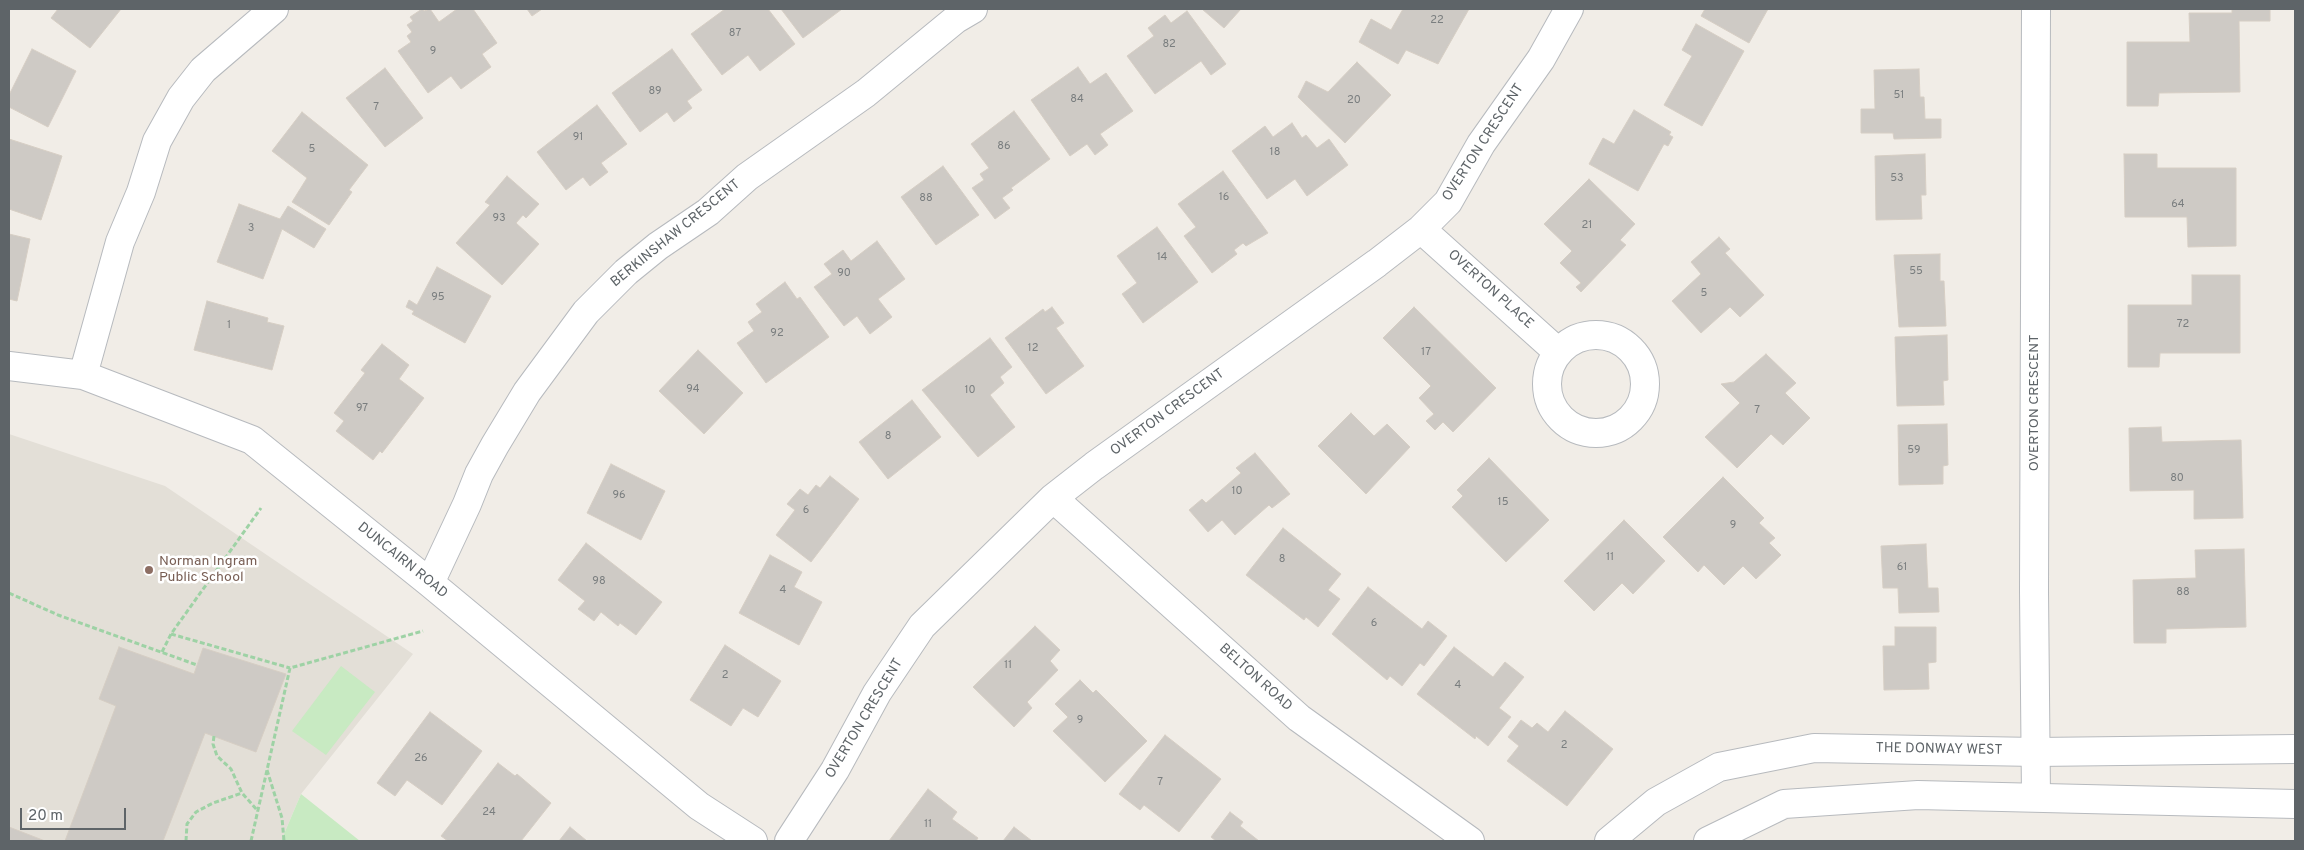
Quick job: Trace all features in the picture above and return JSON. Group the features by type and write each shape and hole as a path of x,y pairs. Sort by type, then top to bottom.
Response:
{"street":[{"path":"84,374 120,242 141,192 157,141 181,98 203,70 274,9"},
{"name":"BERKINSHAW CRESCENT","path":"430,583 479,474 495,445 527,392 586,312 626,272 658,246 708,212 747,177 866,93 956,19 973,9"},
{"name":"OVERTON CRESCENT","path":"789,841 835,770 877,693 922,626 1053,498 1094,466 1369,269 1421,229 1448,202 1480,144 1540,59 1569,9"},
{"name":"OVERTON CRESCENT","path":"2036,9 2036,797"},
{"name":"OVERTON PLACE","path":"1421,229 1558,352"},
{"name":"DUNCAIRN ROAD","path":"9,366 84,374 252,440 430,583 699,806 753,841"},
{"name":"BELTON ROAD","path":"1053,498 1299,718 1470,841"},
{"name":"THE DONWAY WEST","path":"1609,841 1656,802 1718,767 1814,748 2036,752 2295,748"},
{"path":"1708,841 1784,804 1918,795 2295,804"}],"path":[{"path":"162,652 171,634 260,508"},
{"path":"9,593 58,615 197,665"},
{"path":"171,634 290,668 423,630"},
{"path":"251,841 290,668"},
{"path":"214,736 214,751 231,769 242,794 258,811"},
{"path":"267,770 282,818 284,841"},
{"path":"186,841 187,824 196,812 213,803 242,794"}],"shaded area":[{"name":"Norman Ingram Public School","path":"9,434 165,486 413,654 301,794 281,841 9,841"}],"green space":[{"path":"341,666 375,692 326,755 292,731"},
{"path":"301,794 360,841 281,841"}],"building":[{"path":"58,9 121,9 90,48 51,18"},
{"path":"422,9 424,11 430,9 439,22 457,9 473,9 497,43 482,54 491,67 461,89 451,76 428,93 398,51 411,42 407,36 412,32 407,25 413,21 410,17"},
{"path":"527,9 542,9 532,16"},
{"path":"725,9 768,9 795,44 760,71 748,55 722,75 691,34"},
{"path":"781,9 842,9 803,38"},
{"path":"1202,9 1241,9 1224,28"},
{"path":"1403,9 1469,9 1438,64 1406,50 1398,64 1359,42 1371,19 1391,30"},
{"path":"1705,9 1768,9 1749,43 1701,16"},
{"path":"2232,9 2270,9 2270,21 2239,21 2240,92 2159,93 2158,106 2127,106 2127,42 2190,42 2189,13 2232,13"},
{"path":"1187,11 1226,64 1211,75 1201,61 1155,94 1127,56 1154,36 1148,28 1165,15 1171,23"},
{"path":"1696,24 1744,51 1702,126 1664,105 1692,56 1682,50"},
{"path":"32,49 76,71 48,127 9,107 9,95"},
{"path":"672,49 702,90 687,101 692,108 674,122 667,112 640,132 612,93"},
{"path":"1357,62 1391,95 1345,143 1298,97 1306,81 1328,92"},
{"path":"1078,67 1090,84 1106,73 1133,111 1100,134 1108,145 1095,155 1087,144 1070,156 1031,100"},
{"path":"385,68 423,118 385,147 346,98"},
{"path":"1919,69 1920,97 1924,97 1925,119 1941,119 1941,138 1894,139 1893,133 1861,133 1861,109 1875,109 1874,70"},
{"path":"597,105 627,144 601,163 608,172 590,186 583,177 566,190 537,152"},
{"path":"1634,110 1671,132 1669,135 1673,137 1668,146 1664,144 1638,191 1589,164 1603,138 1614,144"},
{"path":"1014,111 1050,159 1011,188 1013,190 1002,198 1010,208 995,219 972,188 984,180 980,174 989,168 971,144"},
{"path":"302,112 368,165 349,190 352,192 329,225 292,202 307,178 272,151"},
{"path":"1292,123 1302,138 1306,135 1317,148 1329,139 1348,165 1307,196 1295,179 1267,199 1232,151 1265,126 1273,137"},
{"path":"9,139 62,156 41,220 9,209"},
{"path":"1925,154 1926,195 1921,195 1922,219 1876,220 1875,156"},
{"path":"2124,154 2157,154 2157,168 2236,168 2236,246 2188,247 2187,217 2125,217"},
{"path":"943,166 979,215 936,245 901,197"},
{"path":"1223,171 1268,233 1246,246 1243,243 1234,250 1237,254 1212,273 1184,236 1196,227 1178,204"},
{"path":"507,176 539,204 526,218 523,215 516,223 539,244 502,285 456,243 490,205 485,202"},
{"path":"1589,179 1635,224 1620,240 1626,245 1581,292 1576,287 1581,283 1560,263 1572,251 1544,224"},
{"path":"239,204 280,219 288,206 326,229 314,248 282,229 263,279 217,262"},
{"path":"1157,227 1198,282 1143,323 1122,294 1137,283 1117,256"},
{"path":"9,234 30,239 17,301 9,299"},
{"path":"1719,237 1730,249 1725,253 1764,295 1740,317 1730,307 1701,333 1672,301 1701,274 1691,262"},
{"path":"877,241 905,279 878,299 892,317 870,334 857,316 844,326 814,287 832,274 824,264 843,250 851,261"},
{"path":"1940,254 1940,281 1944,281 1946,326 1899,327 1894,255"},
{"path":"437,267 491,296 465,343 412,314 414,311 406,307 409,300 417,305"},
{"path":"2192,275 2240,275 2240,353 2160,353 2159,367 2128,367 2128,305 2192,305"},
{"path":"785,282 797,299 800,297 829,337 766,383 737,343 754,331 748,322 762,312 756,304"},
{"path":"207,301 268,318 267,322 284,326 272,370 194,350"},
{"path":"1052,307 1064,323 1056,328 1084,366 1046,394 1005,338 1043,309 1045,312"},
{"path":"1414,307 1496,388 1453,432 1443,422 1435,430 1426,421 1434,414 1419,398 1431,386 1383,338"},
{"path":"1947,335 1948,380 1943,381 1944,405 1897,406 1895,337"},
{"path":"990,338 1012,367 1000,377 1004,383 990,395 1015,427 978,457 922,390"},
{"path":"382,344 409,365 399,379 424,398 382,453 380,451 373,460 336,431 344,421 334,413 365,373 361,370"},
{"path":"698,350 743,393 704,434 659,391"},
{"path":"1766,354 1796,383 1785,393 1810,418 1783,445 1771,434 1737,468 1705,437 1740,403 1721,384 1734,382"},
{"path":"912,400 941,437 888,479 859,442"},
{"path":"1351,413 1374,436 1387,424 1410,447 1366,494 1318,446"},
{"path":"1947,424 1948,465 1943,466 1943,484 1899,485 1898,425"},
{"path":"2161,427 2162,442 2241,440 2243,518 2194,519 2194,490 2130,491 2129,428"},
{"path":"1255,453 1290,494 1272,508 1269,505 1235,535 1222,520 1208,532 1189,510 1202,499 1206,503 1241,473 1236,468"},
{"path":"1489,458 1549,520 1506,562 1452,507 1463,496 1457,490"},
{"path":"611,464 665,491 641,540 587,513"},
{"path":"830,476 859,499 811,562 776,535 795,510 787,504 800,489 808,495 816,485 820,488"},
{"path":"1723,477 1764,518 1759,523 1775,538 1769,543 1781,555 1756,579 1743,566 1724,585 1704,565 1698,572 1663,537"},
{"path":"1624,520 1665,561 1633,594 1622,583 1594,611 1564,581"},
{"path":"1283,528 1341,574 1328,590 1340,599 1318,627 1306,617 1304,620 1246,575"},
{"path":"586,543 662,602 636,635 620,623 618,626 601,612 594,621 578,609 585,601 558,580"},
{"path":"1926,544 1928,588 1938,588 1939,612 1899,613 1898,588 1883,588 1881,546"},
{"path":"2244,549 2246,627 2166,629 2166,643 2134,643 2133,580 2196,578 2195,550"},
{"path":"770,555 802,572 794,587 822,602 799,645 739,613"},
{"path":"1368,587 1422,629 1428,621 1447,636 1424,666 1420,663 1402,686 1390,676 1387,680 1332,634"},
{"path":"1035,626 1060,650 1050,661 1058,670 1027,702 1032,708 1014,727 973,687"},
{"path":"1895,627 1936,627 1936,662 1928,663 1929,689 1884,690 1883,646 1895,646"},
{"path":"725,645 781,681 758,717 743,708 731,726 690,700"},
{"path":"119,647 194,674 203,648 286,674 256,752 205,733 163,841 65,841 116,706 99,699"},
{"path":"1454,647 1493,677 1505,662 1524,677 1499,708 1511,717 1488,746 1476,736 1475,739 1417,694"},
{"path":"1080,680 1093,693 1096,690 1147,741 1105,782 1053,731 1068,717 1055,704"},
{"path":"1565,711 1613,749 1567,806 1507,761 1519,746 1508,737 1521,720 1532,728 1537,723 1548,732"},
{"path":"430,712 482,751 442,805 407,780 395,796 377,783"},
{"path":"1165,735 1221,779 1179,832 1144,805 1140,810 1119,794"},
{"path":"498,763 515,776 517,774 551,803 521,841 448,841 441,836"},
{"path":"928,789 957,812 952,819 978,838 976,841 889,841"},
{"path":"1230,812 1243,822 1240,826 1259,841 1216,841 1211,837"},
{"path":"9,827 45,841 9,841"},
{"path":"570,827 587,841 559,841"},
{"path":"1014,827 1032,841 1003,841"}],"place":[{"name":"Norman Ingram Public School","path":"149,570"}]}
